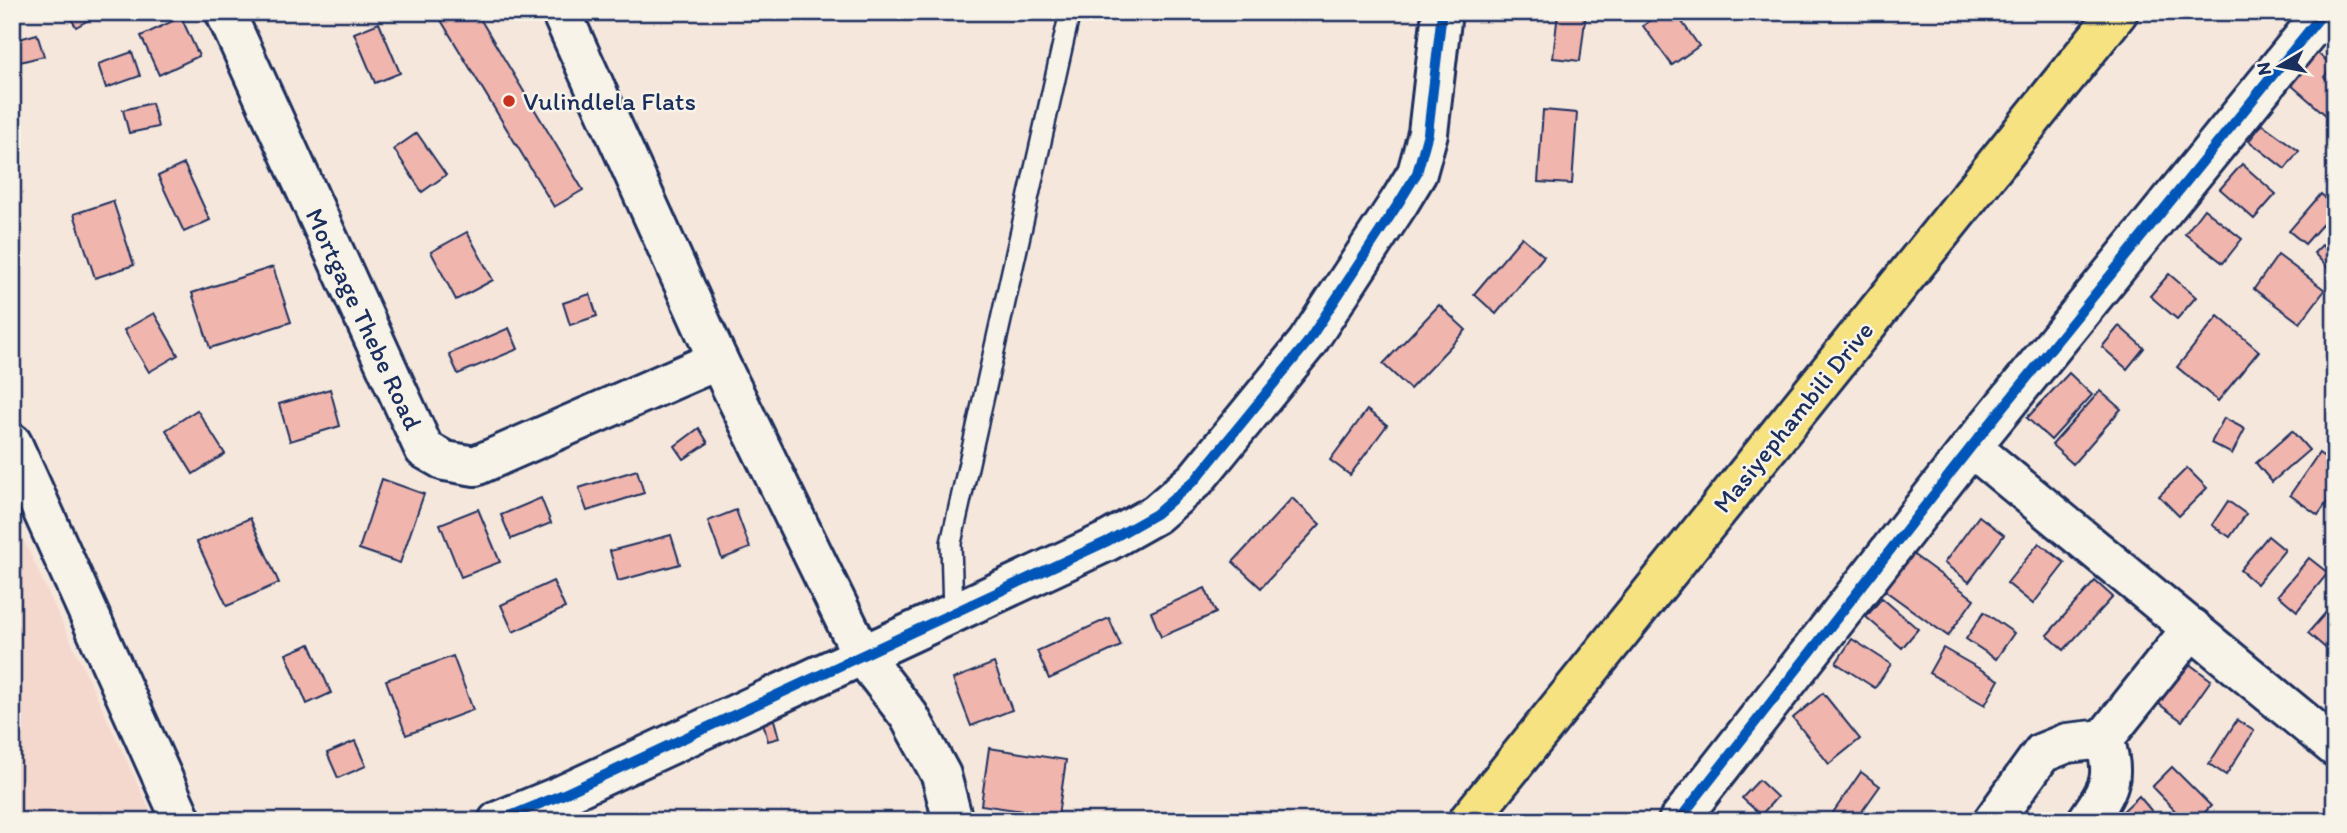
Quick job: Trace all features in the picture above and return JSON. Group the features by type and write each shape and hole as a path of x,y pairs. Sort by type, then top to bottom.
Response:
{"main road":[{"name":"Masiyephambili Drive","path":"1468,821 2118,12"}],"street":[{"name":"Mortgage Thebe Road","path":"225,12 424,449 445,461 475,466 718,360"},
{"path":"561,12 718,360 862,655 909,716 941,775 953,821"},
{"path":"498,821 570,807 862,655 1108,541 1156,514 1196,479 1307,343 1417,173 1428,133 1442,12"},
{"path":"1678,821 1971,447 2324,12"},
{"path":"12,443 182,821"},
{"path":"1971,447 2335,747"},
{"path":"1993,821 2042,752 2067,743 2104,739 2192,628"},
{"path":"2087,821 2110,787 2112,761 2104,739"}],"lane":[{"path":"953,613 950,542 1070,12"}],"shaded area":[{"path":"12,515 155,821 12,821"}],"building":[{"path":"67,12 103,12 76,27"},
{"name":"Vulindlela Flats","path":"436,12 476,12 583,190 554,207"},
{"path":"1558,12 1586,12 1580,61 1553,58"},
{"path":"1661,12 1675,12 1699,46 1672,65 1643,26"},
{"path":"181,17 199,56 159,75 141,36"},
{"path":"379,23 400,73 375,83 354,33"},
{"path":"37,34 44,56 12,64 12,41"},
{"path":"2310,47 2333,66 2324,77 2335,86 2335,123 2283,78"},
{"path":"132,52 140,76 106,88 98,64"},
{"path":"152,103 158,127 129,133 123,110"},
{"path":"1543,110 1577,113 1572,184 1538,182"},
{"path":"2262,124 2299,151 2285,169 2249,141"},
{"path":"417,133 446,175 422,192 394,149"},
{"path":"184,164 210,220 184,232 158,176"},
{"path":"2242,164 2276,194 2254,219 2220,189"},
{"path":"2321,194 2335,206 2335,210 2305,244 2289,231"},
{"path":"113,201 134,265 95,278 74,214"},
{"path":"2204,209 2242,239 2223,263 2185,234"},
{"path":"467,232 493,280 456,300 431,252"},
{"path":"1522,237 1544,256 1496,314 1474,294"},
{"path":"2322,245 2332,257 2335,255 2335,276 2314,253"},
{"path":"2278,255 2325,290 2300,323 2254,289"},
{"path":"273,267 291,322 210,348 192,293"},
{"path":"2169,274 2196,297 2177,319 2150,296"},
{"path":"590,294 597,316 570,325 563,303"},
{"path":"1439,305 1466,330 1410,389 1383,364"},
{"path":"154,313 178,355 149,372 124,330"},
{"path":"2218,316 2259,351 2218,401 2177,367"},
{"path":"2119,326 2144,348 2127,369 2102,347"},
{"path":"509,328 518,349 458,374 449,354"},
{"path":"2069,373 2092,395 2051,440 2027,418"},
{"path":"330,389 340,426 290,441 279,404"},
{"path":"2100,391 2121,409 2073,464 2052,445"},
{"path":"197,410 225,454 193,474 166,430"},
{"path":"1367,410 1387,425 1350,475 1330,460"},
{"path":"2224,418 2245,429 2232,454 2211,443"},
{"path":"699,428 708,443 684,459 675,446"},
{"path":"2292,431 2309,450 2272,482 2256,463"},
{"path":"2319,453 2335,465 2335,491 2318,515 2290,495"},
{"path":"2187,468 2207,488 2179,516 2159,496"},
{"path":"637,470 644,493 587,511 579,488"},
{"path":"382,479 424,494 400,563 359,549"},
{"path":"541,498 551,523 511,539 501,515"},
{"path":"1292,498 1320,524 1261,588 1233,562"},
{"path":"2228,501 2246,514 2230,537 2212,525"},
{"path":"478,509 500,562 461,577 440,524"},
{"path":"736,510 750,548 722,559 708,521"},
{"path":"1979,516 2004,535 1969,582 1944,563"},
{"path":"250,518 279,583 227,606 197,542"},
{"path":"671,535 680,564 618,581 610,551"},
{"path":"2268,536 2285,550 2257,584 2240,570"},
{"path":"2039,543 2065,563 2033,604 2007,583"},
{"path":"1907,550 1974,599 1948,636 1880,587"},
{"path":"2309,558 2328,573 2297,611 2278,595"},
{"path":"553,581 565,608 513,632 501,605"},
{"path":"2095,581 2113,597 2064,650 2047,635"},
{"path":"1205,588 1216,613 1161,637 1151,612"},
{"path":"1882,598 1918,629 1902,648 1866,617"},
{"path":"2335,602 2335,644 2329,651 2308,633"},
{"path":"1984,612 2014,633 1996,659 1966,639"},
{"path":"1109,618 1121,646 1049,679 1037,651"},
{"path":"1852,639 1891,664 1875,688 1836,663"},
{"path":"310,644 331,693 307,704 286,654"},
{"path":"1943,648 1999,680 1985,705 1929,673"},
{"path":"453,656 473,710 406,735 386,680"},
{"path":"994,663 1012,710 971,726 953,679"},
{"path":"2188,663 2211,680 2182,721 2159,704"},
{"path":"1823,693 1860,739 1829,764 1793,718"},
{"path":"773,716 779,738 768,741 762,719"},
{"path":"2237,720 2254,731 2226,775 2209,764"},
{"path":"355,741 366,766 338,778 327,753"},
{"path":"989,748 1066,760 1058,816 981,805"},
{"path":"2172,767 2211,806 2196,821 2185,821 2152,787"},
{"path":"1861,772 1880,786 1855,821 1835,821 1830,817"},
{"path":"1759,780 1777,797 1761,815 1742,798"},
{"path":"2139,796 2160,821 2128,821 2121,813"}],"cycle path":[{"path":"498,821 564,794 1108,541 1156,514 1196,479 1307,343 1417,173 1428,133 1442,12"},
{"path":"1678,821 1971,447 2324,12"}],"place":[{"name":"Vulindlela Flats","path":"509,101"}]}
